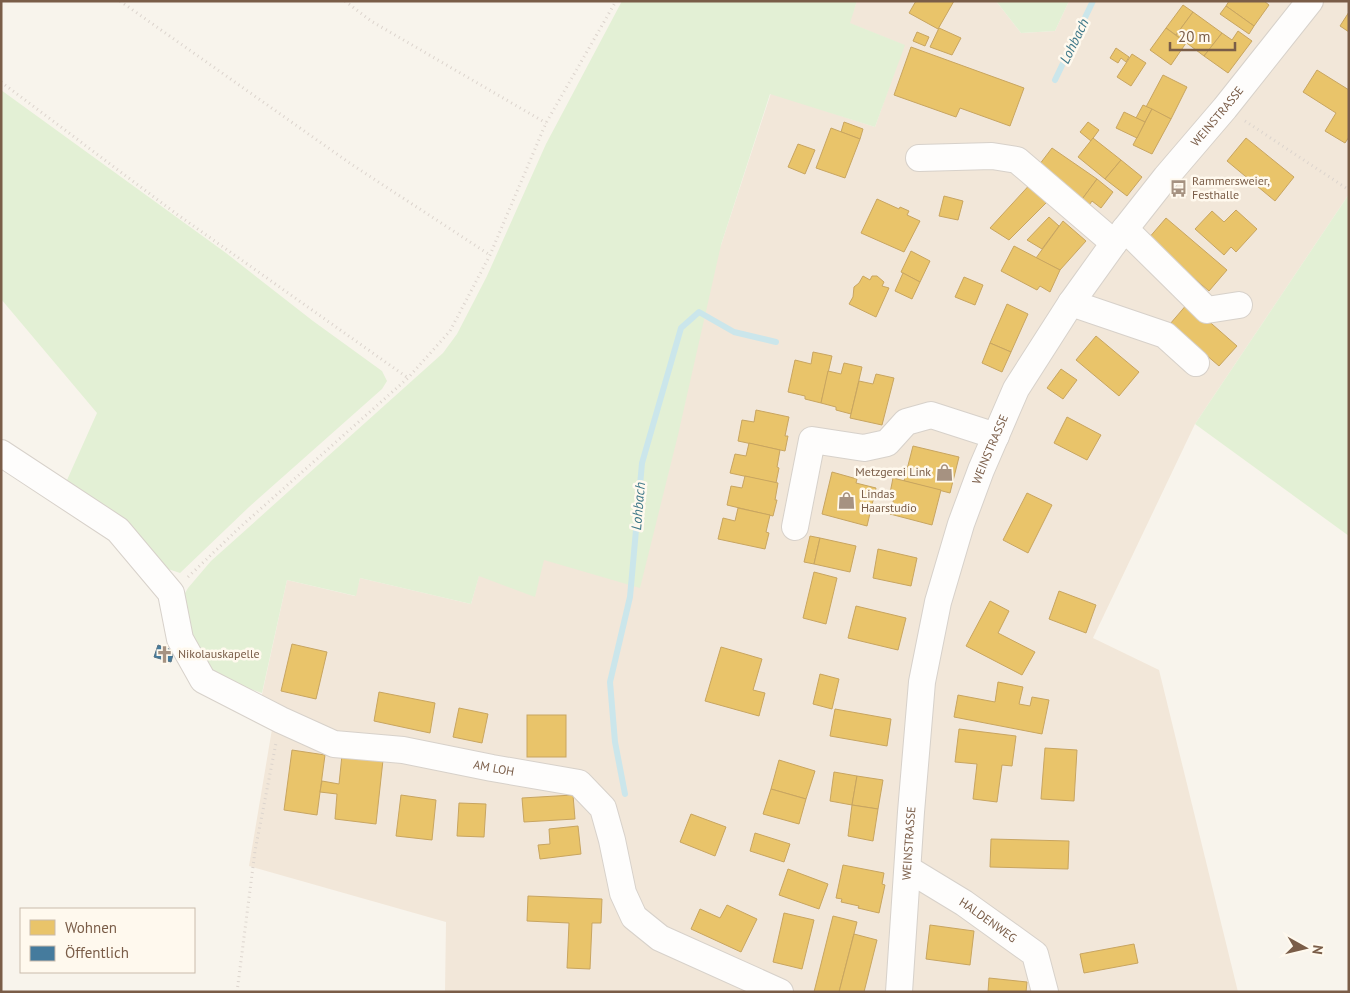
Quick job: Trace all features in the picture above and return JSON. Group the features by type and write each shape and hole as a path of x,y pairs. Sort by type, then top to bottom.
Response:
{"street":[{"name":"WEINSTRASSE","path":"899,992 922,682 938,602 961,524 981,470 1016,389 1071,303 1166,177 1225,108 1310,1"},
{"path":"919,158 992,156 1017,160 1120,236 1207,310 1239,305"},
{"path":"1071,303 1165,335 1196,363"},
{"path":"795,528 812,440 864,448 887,443 906,422 931,415 996,436"},
{"path":"1,453 118,530 171,593"},
{"name":"AM LOH","path":"171,593 180,638 203,680 281,720 334,744 403,750 579,783 603,808 623,893 634,917 660,938 780,992"},
{"name":"HALDENWEG","path":"908,869 964,903 1034,954 1045,992"}],"path":[{"path":"120,1 351,164 490,255"},
{"path":"346,1 371,21 546,123"},
{"path":"171,593 238,529 408,378 450,331 490,255 546,123 616,1"},
{"path":"1,82 178,215 408,378"},
{"path":"1225,108 1349,190"},
{"path":"237,992 255,851 281,720"}],"shaded area":[{"path":"857,1 996,1 1021,33 1055,31 1069,1 1349,1 1349,194 1195,424 1093,638 1159,670 1238,992 445,992 446,922 249,866 272,729 257,717 287,580 355,596 360,578 471,604 479,575 544,560 721,245 771,93 875,127 904,45 849,23"}],"green space":[{"path":"622,1 857,1 850,23 905,45 875,127 770,94 721,245 678,435 640,588 544,560 535,597 479,576 471,604 360,578 356,596 287,580 262,693 214,676 177,607 188,588 211,561 443,353 457,334 487,276 546,144"},
{"path":"996,1 1069,1 1055,31 1021,33"},
{"path":"1,90 226,253 313,321 382,371 387,381 382,389 249,507 180,573 168,569 119,524 63,489 97,413 1,299"},
{"path":"1349,194 1349,536 1195,424"}],"building: Wohnen":[{"path":"916,1 954,1 938,29 909,13"},
{"path":"1229,1 1264,1 1269,5 1254,26 1226,6"},
{"path":"1183,5 1193,12 1176,35 1166,28"},
{"path":"1226,6 1254,26 1249,34 1220,14"},
{"path":"1193,12 1222,33 1204,56 1176,35"},
{"path":"1349,12 1349,32 1340,26"},
{"path":"939,28 961,38 952,55 930,47"},
{"path":"1166,28 1186,43 1171,65 1150,50"},
{"path":"1238,31 1252,41 1228,73 1204,56 1222,33 1232,40"},
{"path":"917,32 929,37 925,46 913,41"},
{"path":"911,47 1024,88 1010,126 960,108 956,117 894,95"},
{"path":"1116,48 1129,57 1126,62 1121,58 1118,63 1110,58"},
{"path":"1132,54 1146,63 1131,86 1117,77"},
{"path":"1317,70 1349,90 1349,137 1345,143 1325,131 1336,113 1303,92"},
{"path":"1163,75 1187,87 1171,119 1146,107"},
{"path":"1143,105 1152,109 1145,122 1136,118"},
{"path":"1152,109 1171,119 1152,154 1133,145"},
{"path":"1124,112 1145,122 1137,138 1116,128"},
{"path":"844,122 863,129 860,139 841,132"},
{"path":"1088,122 1099,130 1091,141 1080,132"},
{"path":"831,128 860,139 845,178 816,168"},
{"path":"1093,138 1121,160 1105,179 1078,157"},
{"path":"1246,138 1294,177 1275,201 1227,161"},
{"path":"798,144 815,150 805,174 788,167"},
{"path":"1052,148 1097,179 1080,202 1036,169"},
{"path":"1121,160 1142,177 1127,196 1105,179"},
{"path":"1097,179 1113,192 1101,208 1092,201 1087,208 1080,202"},
{"path":"1034,180 1053,196 1009,240 990,228"},
{"path":"944,196 963,201 958,220 939,216"},
{"path":"877,199 899,209 900,207 909,211 907,215 920,221 904,252 861,233"},
{"path":"1236,210 1257,229 1236,252 1231,247 1224,255 1195,229 1212,211 1224,222"},
{"path":"1049,217 1059,226 1042,249 1027,240"},
{"path":"1166,218 1227,270 1209,291 1148,239"},
{"path":"1063,221 1086,241 1060,270 1036,258"},
{"path":"1014,246 1060,270 1050,292 1040,286 1037,290 1001,271"},
{"path":"911,251 930,261 920,282 901,272"},
{"path":"903,273 920,282 912,299 895,291"},
{"path":"863,276 870,280 872,276 877,276 884,282 882,286 889,288 876,317 849,304 853,297 854,287"},
{"path":"964,277 983,285 975,305 955,297"},
{"path":"1188,303 1237,346 1219,366 1170,324"},
{"path":"1007,304 1028,314 1011,352 990,343"},
{"path":"1096,336 1139,372 1119,396 1076,360"},
{"path":"990,343 1011,352 1002,372 982,363"},
{"path":"813,352 832,356 821,403 805,399 805,396 788,392 795,360 811,364"},
{"path":"844,363 862,367 851,414 821,403 828,371 841,374"},
{"path":"1061,369 1077,380 1063,399 1047,388"},
{"path":"876,374 894,378 882,425 850,418 859,381 873,384"},
{"path":"756,410 789,417 785,436 788,436 785,451 738,441 742,420 754,422"},
{"path":"1067,417 1101,435 1087,460 1054,443"},
{"path":"749,443 780,450 776,483 730,473 735,454 746,456"},
{"path":"913,446 959,457 950,493 904,481"},
{"path":"832,472 857,479 856,483 876,488 867,526 822,514"},
{"path":"745,476 778,483 775,500 777,500 773,516 727,505 731,486 742,488"},
{"path":"893,478 941,490 932,525 890,514 895,494 890,493"},
{"path":"1027,493 1052,505 1028,553 1003,540"},
{"path":"738,508 770,515 766,532 769,533 765,549 718,539 723,518 735,521"},
{"path":"810,536 820,538 814,564 804,562"},
{"path":"820,538 856,546 850,572 814,564"},
{"path":"878,549 917,558 911,586 873,578"},
{"path":"814,572 837,578 826,624 803,618"},
{"path":"1059,591 1096,605 1086,633 1049,619"},
{"path":"990,601 1009,611 998,633 1035,652 1022,675 966,646"},
{"path":"856,606 906,618 898,650 848,638"},
{"path":"292,644 327,652 316,699 281,691"},
{"path":"721,647 762,659 753,690 765,693 759,716 705,701"},
{"path":"820,674 839,679 832,709 813,704"},
{"path":"998,682 1023,687 1019,704 1030,706 1032,697 1049,700 1042,734 954,717 958,695 995,702"},
{"path":"379,692 435,703 430,733 374,721"},
{"path":"459,708 488,714 482,743 453,737"},
{"path":"835,709 891,719 887,746 830,736"},
{"path":"527,715 566,715 566,757 527,757"},
{"path":"959,729 1016,736 1012,766 1002,765 997,802 973,799 977,764 955,762"},
{"path":"1045,748 1077,750 1074,801 1041,799"},
{"path":"292,750 325,755 317,815 284,810"},
{"path":"342,755 383,760 376,824 335,819 337,794 320,792 322,781 339,784"},
{"path":"779,760 815,771 806,799 771,789"},
{"path":"834,772 857,776 852,805 830,801"},
{"path":"857,776 883,780 878,809 852,805"},
{"path":"771,789 806,799 799,824 763,814"},
{"path":"401,795 436,800 432,840 396,836"},
{"path":"573,795 575,819 524,822 522,798"},
{"path":"459,803 486,804 484,837 457,836"},
{"path":"852,805 878,809 873,841 848,836"},
{"path":"691,814 726,827 715,856 680,842"},
{"path":"578,826 581,854 540,859 538,845 550,844 549,829"},
{"path":"755,833 790,844 784,862 750,851"},
{"path":"991,839 1069,841 1068,869 990,867"},
{"path":"843,865 884,873 882,884 885,885 879,913 858,908 859,906 841,902 842,899 836,898"},
{"path":"788,869 828,884 819,909 779,895"},
{"path":"528,896 602,899 601,923 592,923 590,969 567,968 569,923 527,921"},
{"path":"727,905 757,919 741,952 691,929 700,909 720,918"},
{"path":"784,913 814,920 802,969 773,962"},
{"path":"833,916 857,922 839,992 814,992"},
{"path":"930,925 974,931 970,965 926,959"},
{"path":"854,934 877,940 864,992 839,992"},
{"path":"1134,944 1138,963 1084,973 1080,954"},
{"path":"989,978 1027,982 1026,992 988,992"}],"building: Öffentlich":[{"name":"Nikolauskapelle","path":"158,645 174,651 171,662 154,657"}],"waterway":[{"name":"Lohbach","path":"1055,80 1093,1"},
{"name":"Lohbach","path":"625,794 615,742 610,682 630,597 642,463 681,328 699,312 734,332 776,342"}],"place":[{"name":"Rammersweier, Festhalle","path":"1178,188"},
{"name":"Metzgerei Link","path":"945,472"},
{"name":"Lindas Haarstudio","path":"847,501"},
{"name":"Nikolauskapelle","path":"164,654"}]}
